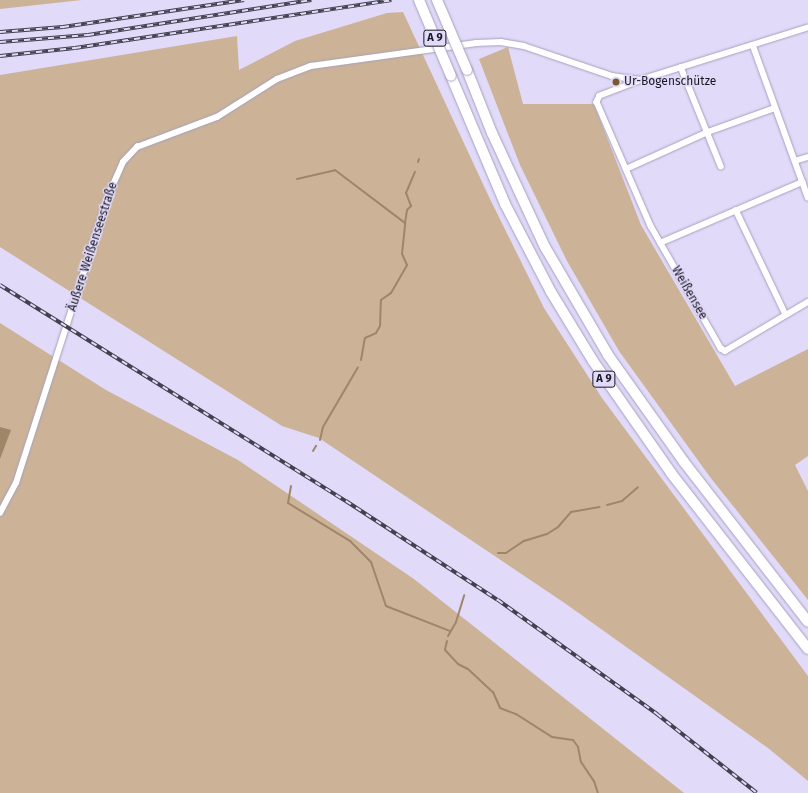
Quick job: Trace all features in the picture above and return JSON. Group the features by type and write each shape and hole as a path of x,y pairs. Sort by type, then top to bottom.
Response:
{"highway":[{"name":"A 9","path":"419,0 505,204 551,292 597,368 672,473 808,650"},
{"name":"A 9","path":"437,0 492,133 542,240 608,355 684,462 808,622"}],"street":[{"path":"802,182 660,243 597,102 600,96 642,80 808,28"},
{"name":"Äußere Weißenseestraße","path":"0,514 16,484 108,196 123,162 137,147 217,117 277,79 311,66 476,43 501,42 524,46 612,76 642,80"},
{"path":"753,45 808,197"},
{"path":"681,67 721,166"},
{"path":"626,169 708,132 775,108"},
{"path":"796,161 808,157"},
{"path":"736,210 786,315"},
{"name":"Weißensee","path":"660,243 725,351 808,302"}],"shaded area":[{"path":"0,0 82,0 0,9"},
{"path":"403,12 489,197 544,308 602,398 808,676 808,781 768,748 566,604 319,438 282,426 0,247 0,75 237,36 239,70 295,41 387,13"},
{"path":"508,47 523,104 594,104 641,225 735,386 808,349 808,456 795,465 808,491 808,600 710,477 619,351 567,261 520,165 479,59"},
{"path":"0,323 106,390 238,460 414,579 684,793 0,793"},
{"path":"0,427 11,430 0,459"}],"waterway":[{"path":"297,179 335,170 405,223"},
{"path":"361,360 365,338 376,333 380,326 381,300 391,293 407,265 402,254 407,210 411,206 406,193 415,172"},
{"path":"320,440 323,427 358,367"},
{"path":"313,451 316,446"},
{"path":"291,486 288,503 350,541 371,562 386,606 450,631"},
{"path":"607,505 622,501 638,487"},
{"path":"498,553 506,553 524,541 547,534 558,527 571,512 600,507"},
{"path":"448,636 456,622 464,595"},
{"path":"447,641 445,650 458,664 468,669 493,692 500,708 516,714 552,737 573,740 578,747 581,762 594,781 598,793"}],"railway":[{"path":"0,32 63,27 244,0"},
{"path":"0,42 88,35 311,0"},
{"path":"0,56 75,48 391,0"},
{"path":"0,285 346,501 498,600 657,714 757,793"}],"place":[{"name":"Ur-Bogenschütze","path":"616,82"}]}
